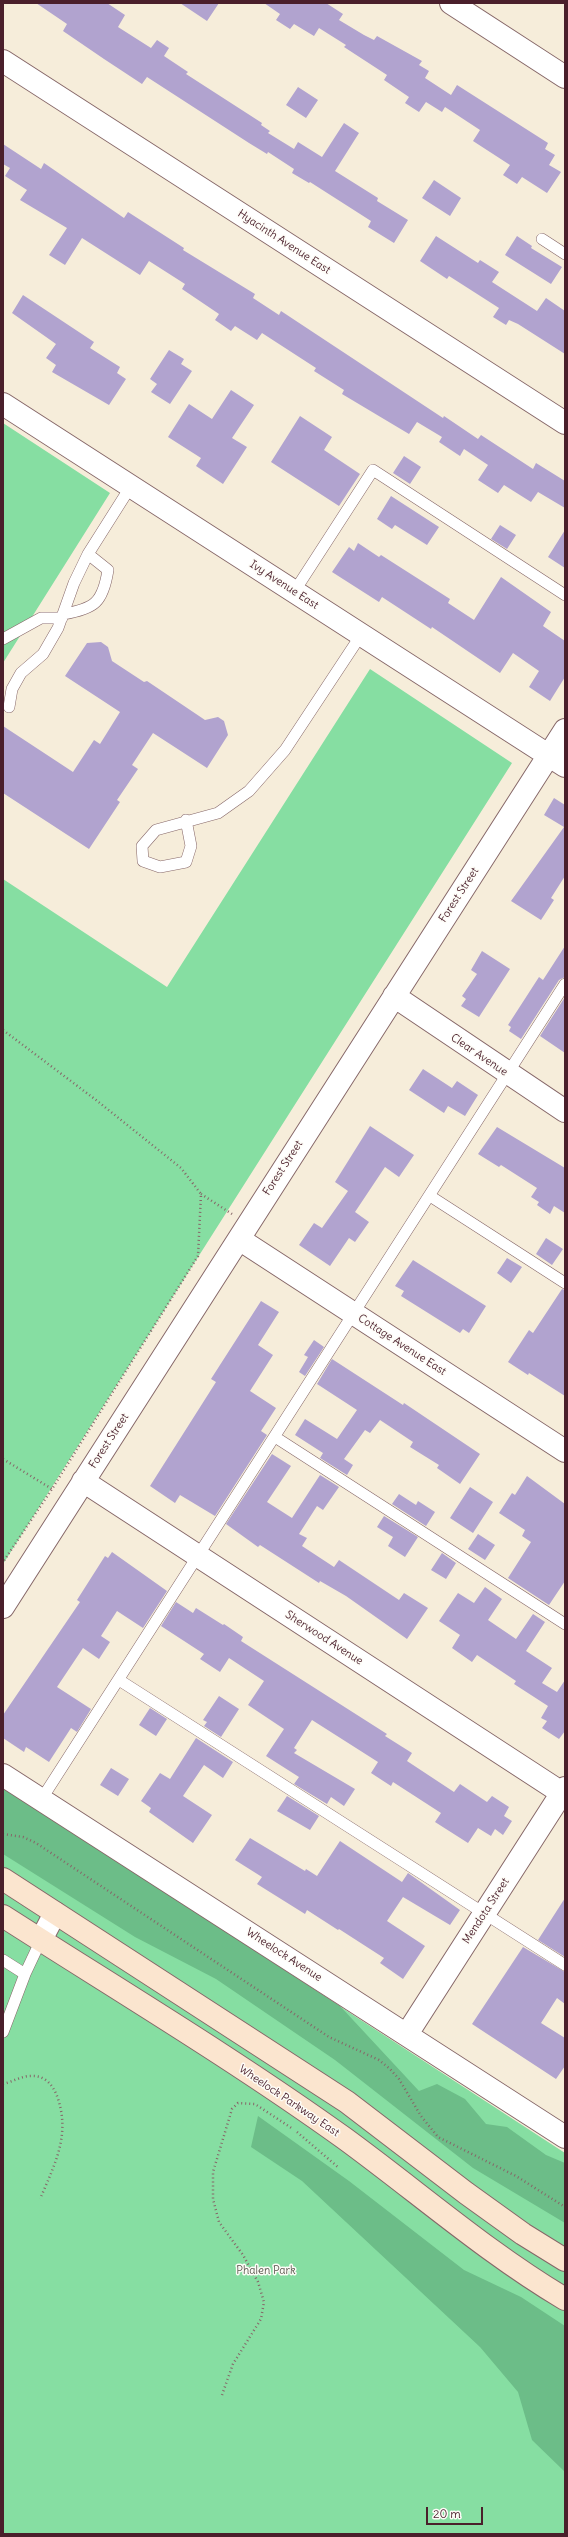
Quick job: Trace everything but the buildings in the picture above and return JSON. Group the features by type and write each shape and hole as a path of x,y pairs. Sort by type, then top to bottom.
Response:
{"street":[{"path":"451,3 565,77"},
{"name":"Hyacinth Avenue East","path":"3,61 565,422"},
{"name":"Ivy Avenue East","path":"3,404 557,761"},
{"name":"Forest Street","path":"3,1607 394,996 557,761 565,730"},
{"name":"Clear Avenue","path":"394,996 506,1074 565,1112"},
{"name":"Cottage Avenue East","path":"243,1232 354,1314 565,1451"},
{"name":"Sherwood Avenue","path":"84,1482 564,1792"},
{"name":"Wheelock Avenue","path":"3,1775 565,2137"},
{"name":"Mendota Street","path":"407,2034 564,1792"},
{"path":"3,1880 347,2102 473,2198 523,2234 565,2260"},
{"path":"41,1940 56,1913"},
{"name":"Wheelock Parkway East","path":"3,1916 274,2090 344,2138 488,2249 565,2299"}],"lane":[{"path":"542,239 565,254"},
{"path":"294,592 373,470 565,595"},
{"path":"9,707 12,689 21,673 43,654 62,616 74,582 88,554 131,486"},
{"path":"3,639 41,618 62,616 85,610 95,602 105,587 108,570 88,554"},
{"path":"186,820 191,846 186,862 160,867 142,861 142,846 156,830 186,820 218,813 250,791 286,750 361,635"},
{"path":"41,1800 565,984"},
{"path":"430,1196 565,1283"},
{"path":"275,1437 565,1624"},
{"path":"119,1680 565,1965"},
{"path":"3,2032 25,1974 41,1940"},
{"path":"3,1960 25,1974"}],"path":[{"path":"3,1030 96,1100 181,1168 201,1194 243,1232"},
{"path":"3,1562 52,1489 198,1256 201,1194"},
{"path":"3,1459 52,1489"},
{"path":"3,1834 24,1837 36,1843 329,2037 379,2060 399,2079 421,2116 438,2136 516,2176 565,2207"},
{"path":"3,2084 31,2075 41,2077 54,2087 62,2109 64,2132 55,2164 40,2199"},
{"path":"222,2395 233,2364 261,2319 264,2302 258,2282 244,2255 219,2222 214,2199 213,2172 232,2109 238,2103 255,2104 298,2133 339,2168"}],"green space":[{"path":"3,423 110,493 3,663"},
{"path":"370,669 512,763 3,1564 3,879 167,987"},
{"name":"Phalen Park","path":"3,1787 565,2153 565,2534 3,2534"},
{"path":"3,1787 340,2006 419,2091 437,2084 465,2099 486,2124 507,2127 546,2155 565,2163 565,2223 473,2168 335,2060 216,1979 135,1937 3,1854"},
{"path":"258,2116 349,2181 464,2270 521,2297 565,2326 565,2472 532,2440 518,2392 480,2347 302,2181 251,2147"}]}
